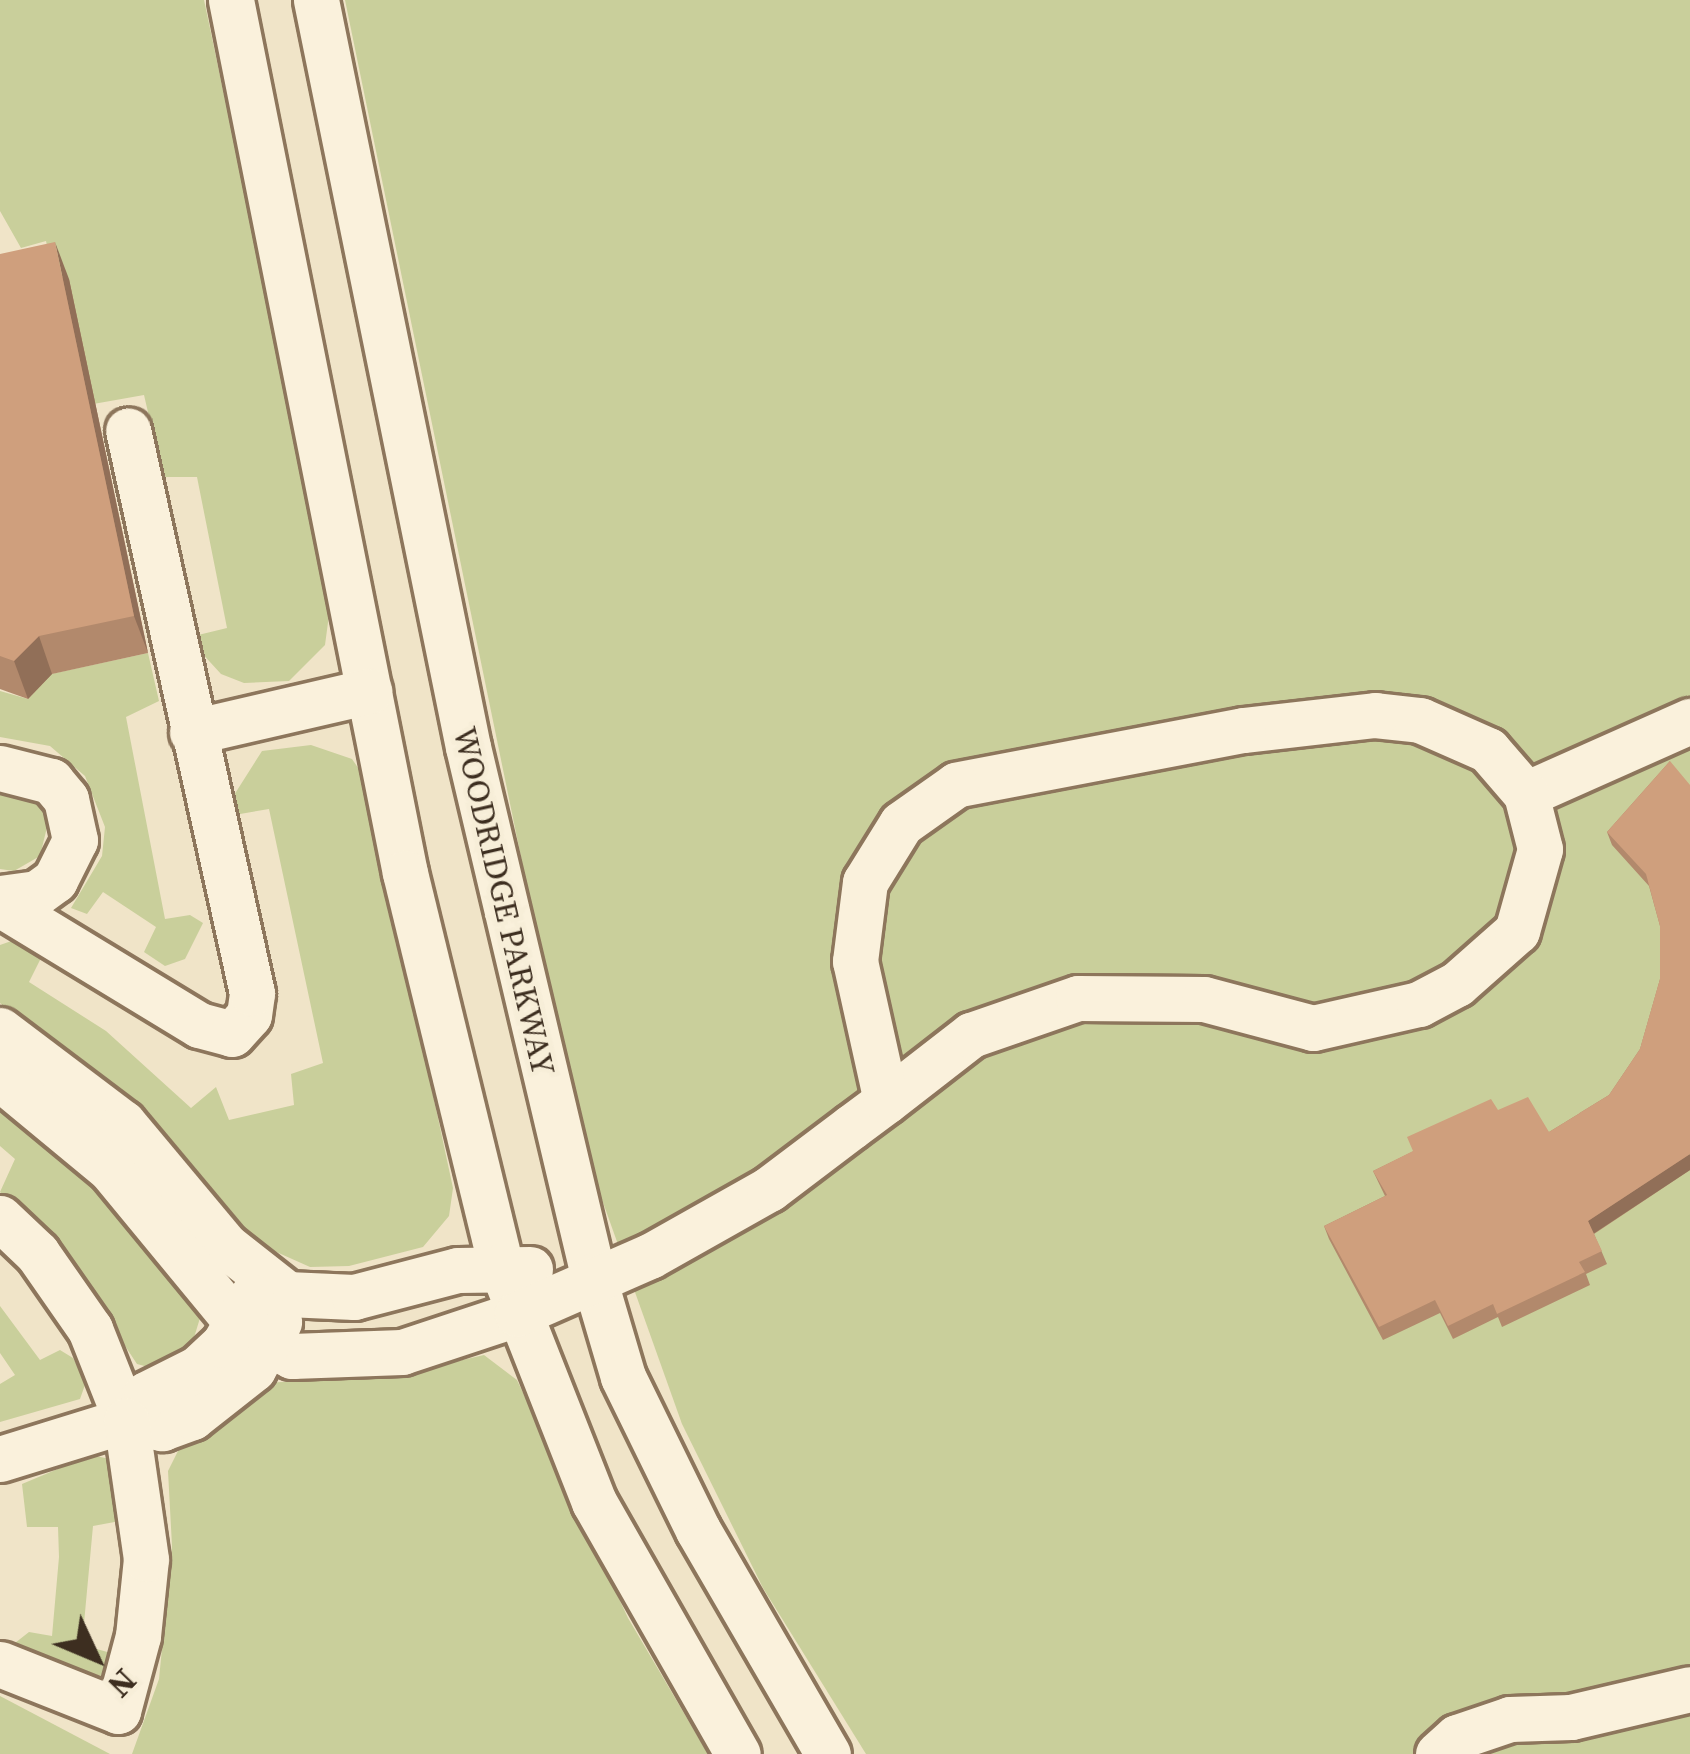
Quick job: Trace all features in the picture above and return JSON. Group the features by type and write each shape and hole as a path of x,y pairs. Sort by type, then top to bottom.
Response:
{"street":[{"path":"231,0 369,691 501,1266 594,1502 737,1754"},
{"name":"WOODRIDGE PARKWAY","path":"316,0 468,746 593,1276 623,1377 698,1530 827,1754"},
{"path":"0,901 199,1025 232,1034 249,1015 252,993 128,430"},
{"path":"192,732 369,691"},
{"path":"0,1078 110,1169 252,1335 320,1359 402,1352 518,1314 593,1276 650,1256 769,1189 886,1101 971,1035 1078,998 1204,999 1313,1028 1419,1004 1457,984 1516,931 1540,849 1526,794 1488,750 1454,732 1375,715 1243,730 956,785 901,824 866,882 855,961 886,1101"},
{"path":"1526,794 1690,721"},
{"path":"0,768 51,782 66,799 75,840 56,880 37,893 0,901"},
{"path":"0,1030 123,1123 273,1286 354,1297 501,1266 593,1276"},
{"path":"0,1218 37,1253 90,1329 126,1420 146,1559 138,1636 118,1711 0,1664"},
{"path":"0,1460 126,1420 146,1394 252,1335 273,1286"},
{"path":"1438,1754 1457,1737 1510,1719 1571,1718 1690,1689"}],"green space":[{"path":"0,0 204,0 331,600 325,645 289,681 244,683 221,674 199,650 194,636 227,628 197,477 163,477 144,395 82,406 46,241 21,248 0,211"},
{"path":"345,0 1690,0 1690,1754 866,1754 763,1588 682,1424 595,1180 560,1047"},
{"path":"148,653 159,701 126,717 165,919 190,915 203,923 185,959 165,966 144,952 156,927 103,892 87,914 71,908 102,856 105,827 85,776 50,746 0,737 0,691 28,699 51,674"},
{"path":"311,745 352,759 365,778 453,1188 449,1216 423,1247 349,1266 310,1267 245,1238 0,1003 0,945 20,938 43,954 29,982 106,1031 191,1108 216,1087 229,1120 294,1105 291,1074 323,1063 269,809 240,814 229,803 262,751"},
{"path":"0,786 41,802 49,819 40,856 14,871 0,869"},
{"path":"0,1089 41,1118 189,1295 200,1318 189,1354 152,1368 137,1364 59,1246 0,1192 15,1159 0,1146"},
{"path":"0,1306 40,1360 60,1350 73,1358 86,1382 80,1399 0,1422 0,1384 15,1375 0,1353"},
{"path":"484,1355 517,1380 628,1618 708,1754 132,1754 159,1679 172,1546 168,1471 186,1435 261,1383 389,1377"},
{"path":"91,1455 110,1459 120,1521 93,1526 82,1645 111,1653 101,1676 29,1655 15,1643 29,1632 52,1636 59,1557 58,1527 27,1527 22,1484"},
{"path":"0,1696 110,1754 0,1754"}],"building":[{"path":"55,242 134,616 39,636 14,661 0,656 0,254"},
{"path":"1670,761 1690,785 1690,1154 1588,1221 1602,1251 1579,1262 1585,1272 1497,1314 1493,1304 1448,1326 1435,1300 1379,1327 1324,1226 1387,1195 1373,1171 1413,1151 1407,1137 1491,1099 1498,1110 1528,1097 1549,1132 1609,1095 1640,1049 1660,979 1660,926 1646,874 1607,832"}]}
